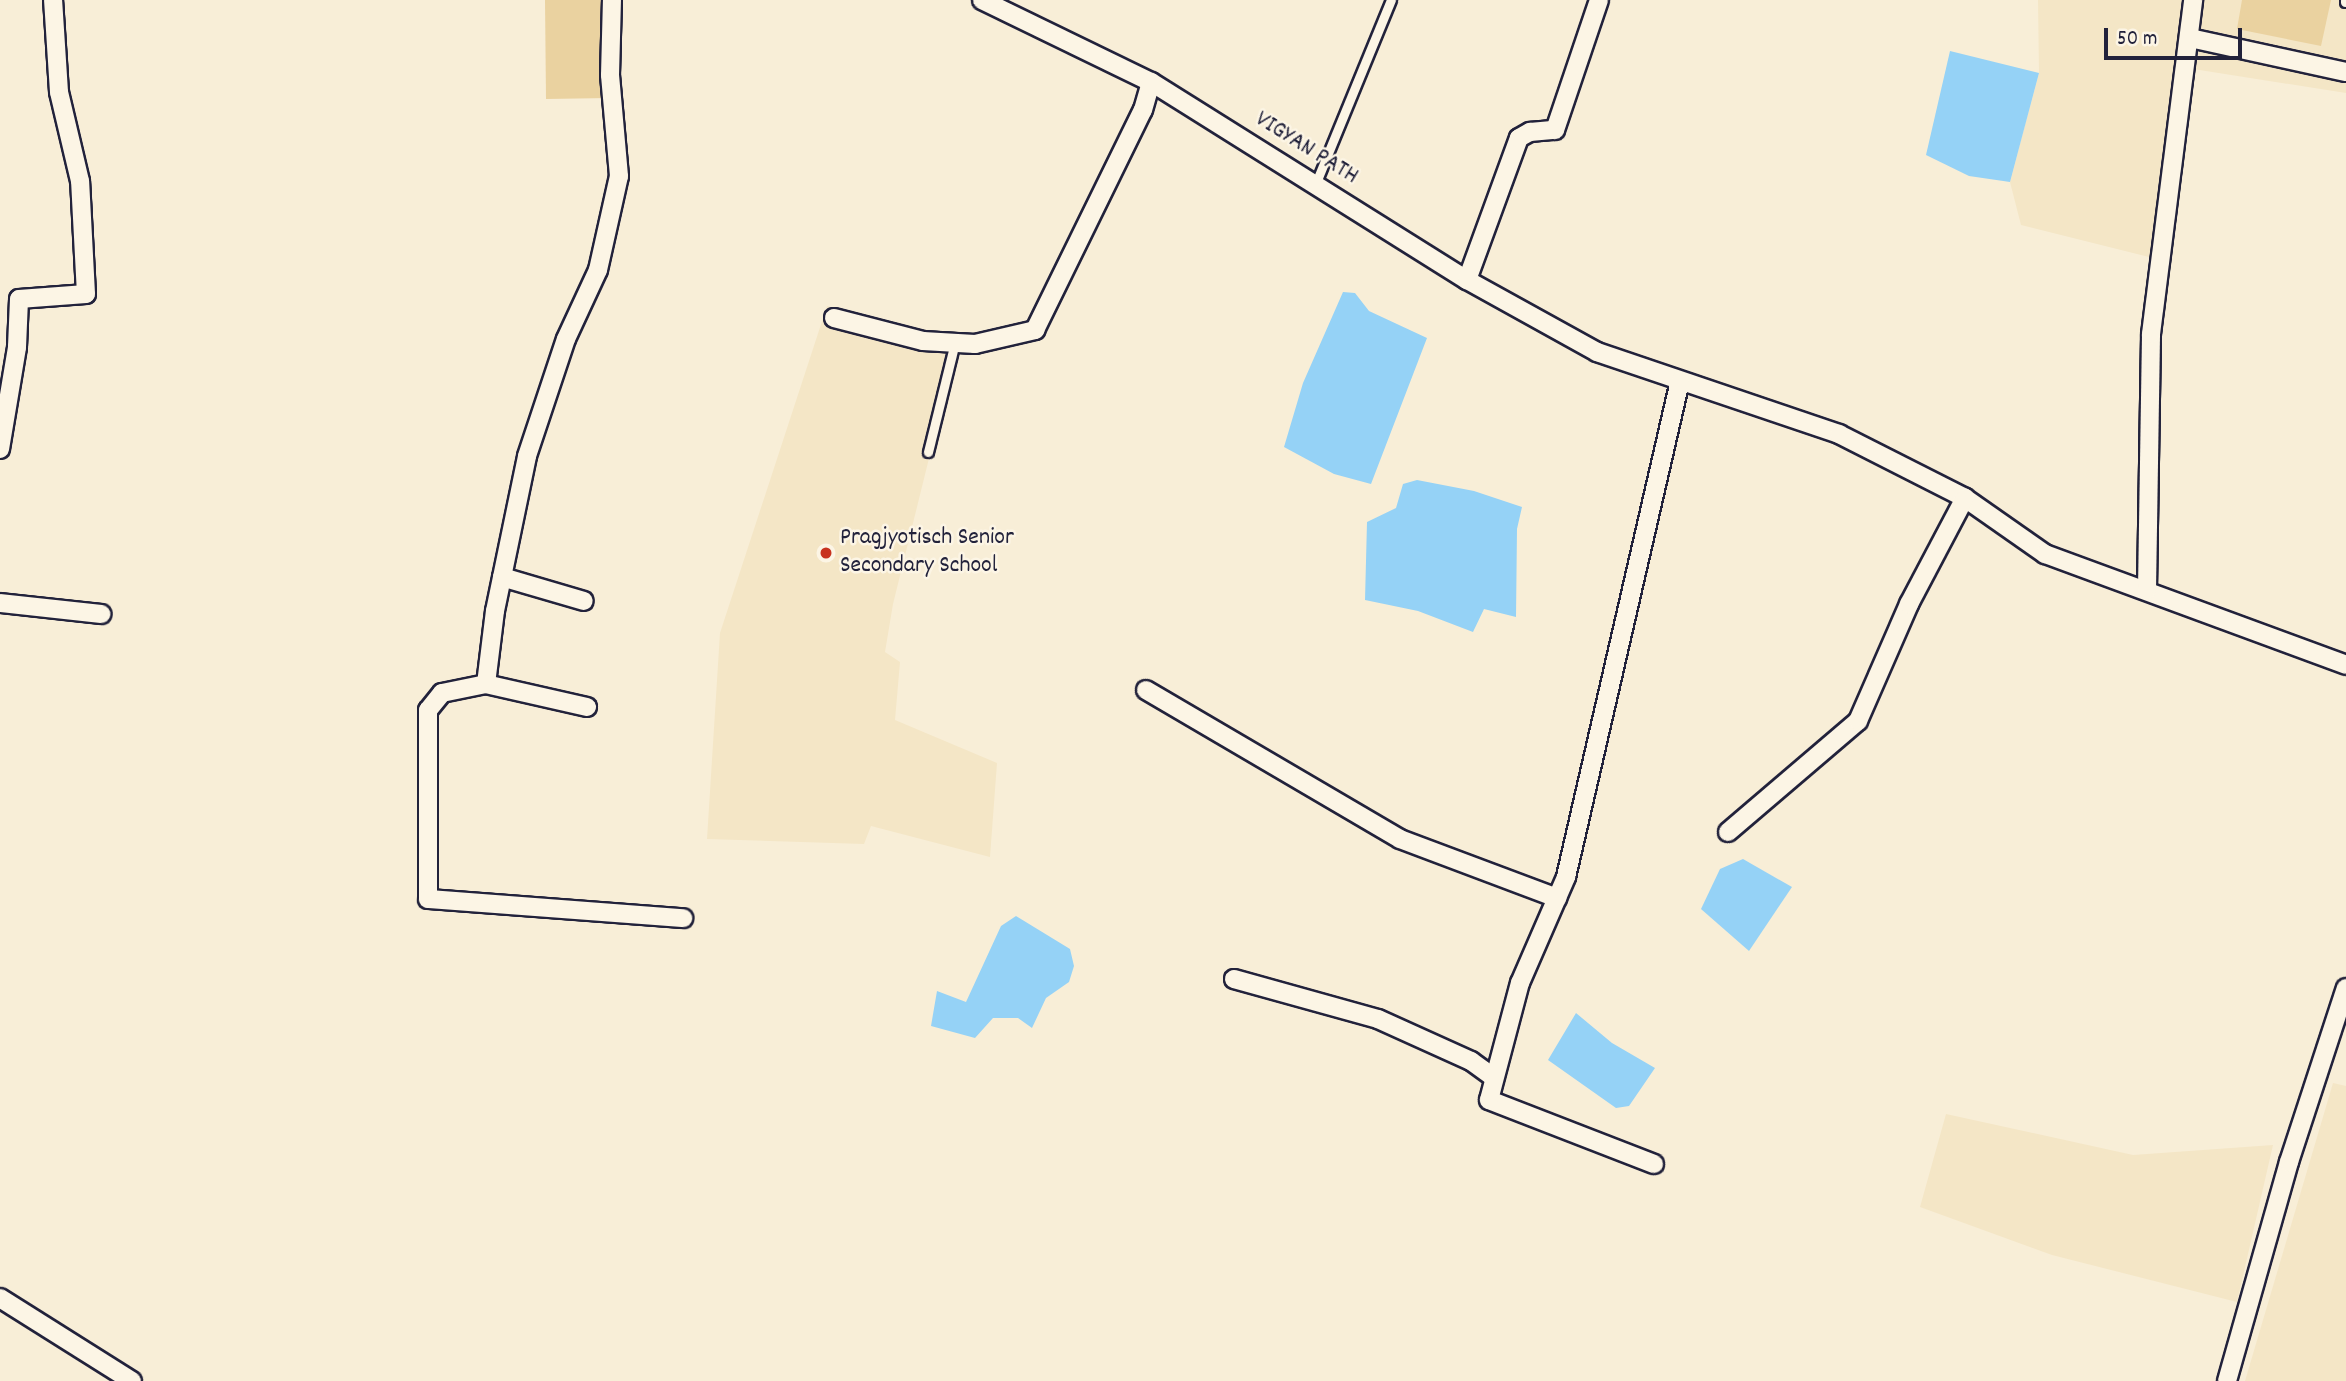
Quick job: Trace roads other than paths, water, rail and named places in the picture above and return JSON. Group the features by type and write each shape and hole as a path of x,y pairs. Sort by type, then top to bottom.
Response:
{"street":[{"path":"0,449 17,347 19,299 86,294 80,181 59,92 53,0"},
{"path":"486,684 502,577 527,456 566,339 598,270 619,176 610,75 612,0"},
{"name":"VIGYAN PATH","path":"982,0 1151,82 1467,281 1597,352 1839,434 1965,498 2045,554 2346,665"},
{"path":"1467,281 1519,138 1530,132 1555,130 1599,0"},
{"path":"2147,590 2151,334 2193,0"},
{"path":"2190,38 2346,72"},
{"path":"834,318 870,331 975,344 1035,330 1143,110 1151,82"},
{"path":"1654,1164 1489,1100 1492,1076 1520,983 1557,898 1595,761 1680,381"},
{"path":"1728,832 1858,721 1909,604 1965,498"},
{"path":"502,577 584,601"},
{"path":"0,603 101,614"},
{"path":"587,707 486,684 442,693 428,710 428,899 683,918"},
{"path":"1146,690 1400,839 1557,898"},
{"path":"1234,979 1378,1019 1471,1061 1492,1076"},
{"path":"2227,1381 2289,1162 2346,988"},
{"path":"0,1298 132,1381"}],"lane":[{"path":"1315,185 1391,0"},
{"path":"928,452 955,342"}],"water":[{"path":"1950,51 2039,73 2010,182 1969,176 1926,155"},
{"path":"1343,292 1355,293 1369,311 1427,338 1371,484 1334,474 1284,447 1303,383"},
{"path":"1417,480 1474,491 1522,507 1517,529 1516,617 1484,609 1473,632 1418,611 1365,600 1367,522 1396,508 1403,484"},
{"path":"1743,859 1792,887 1749,951 1701,909 1720,869"},
{"path":"1016,916 1070,949 1074,966 1069,982 1046,998 1032,1028 1018,1018 993,1018 975,1038 931,1026 937,991 966,1002 1001,926"},
{"path":"1576,1013 1612,1043 1655,1068 1629,1106 1616,1108 1548,1060"}],"place":[{"name":"Pragjyotisch Senior Secondary School","path":"826,553"}]}
